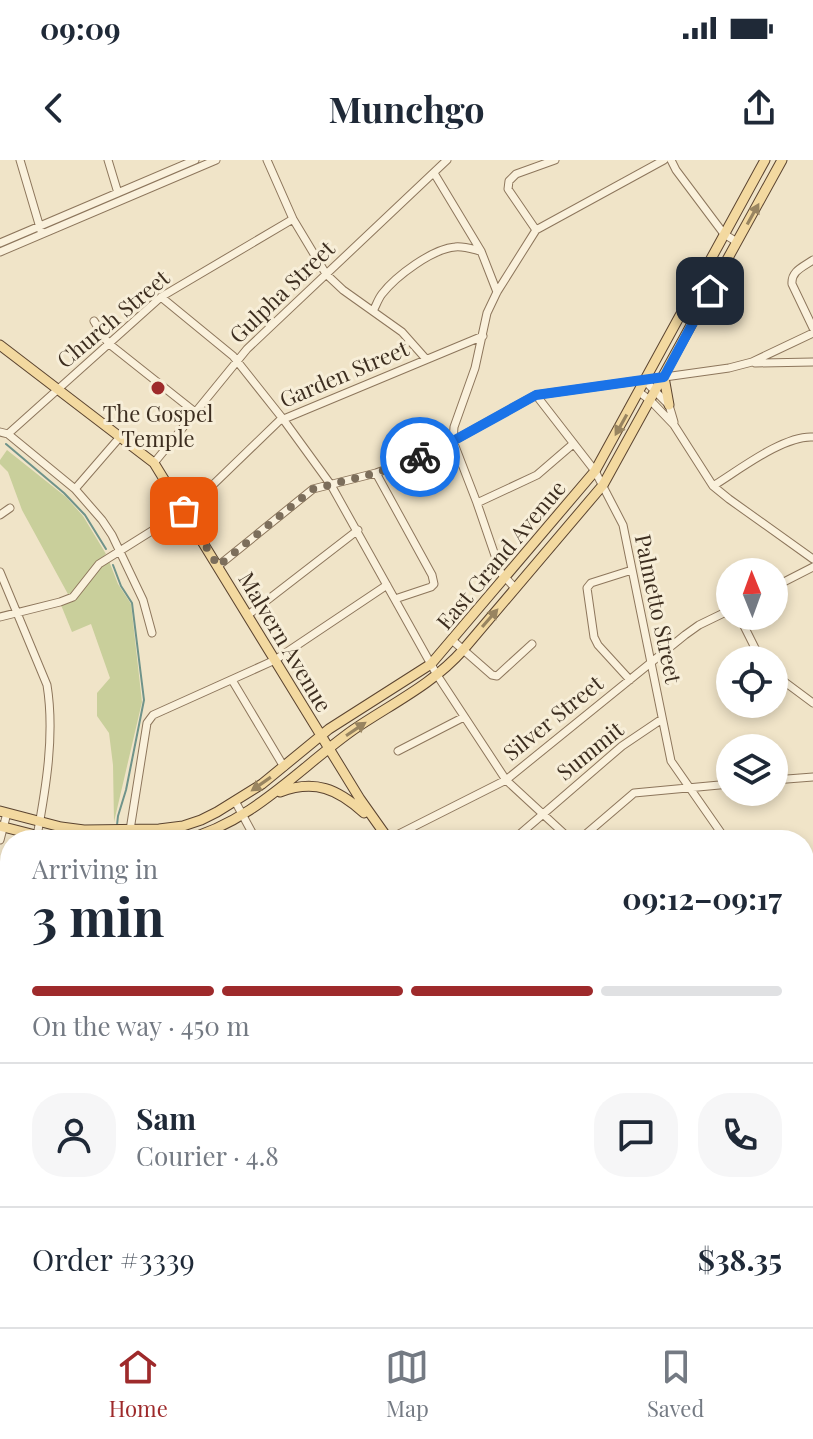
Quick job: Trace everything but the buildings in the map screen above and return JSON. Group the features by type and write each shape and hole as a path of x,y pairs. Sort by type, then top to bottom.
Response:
{"main road":[{"name":"East Grand Avenue","path":"130,830 183,826 217,812 262,784 321,735 431,664 595,471 765,160"},
{"name":"East Grand Avenue","path":"212,830 273,795 328,748 437,675 463,650 603,485 782,160"},
{"name":"Malvern Avenue","path":"0,345 154,463 328,748 382,830"},
{"path":"664,377 669,405"},
{"path":"273,795 298,787 319,786 342,794 379,826"},
{"name":"East Grand Avenue","path":"3,812 81,830"}],"street":[{"path":"20,160 41,230"},
{"path":"108,160 118,193"},
{"path":"0,252 118,193 195,160"},
{"path":"0,243 41,230 216,160"},
{"path":"267,160 293,219 326,274 343,290 402,332 426,359"},
{"name":"Gulpha Street","path":"154,463 237,360 447,160"},
{"path":"536,230 508,189 509,181 516,174 555,160"},
{"path":"515,588 501,573 453,441 454,427 475,368 487,313 536,230 664,160"},
{"path":"671,160 724,234 737,242"},
{"path":"434,173 481,251 497,292"},
{"name":"Church Street","path":"4,433 161,297 293,219"},
{"path":"373,311 381,295 393,282 425,258 458,246 481,251"},
{"path":"218,566 313,489 376,473 425,455 536,395 645,381 752,362 813,330 792,284 792,277 813,260"},
{"path":"161,297 237,360 283,419 331,485 437,675 506,780 560,830"},
{"path":"94,321 108,343 195,412"},
{"name":"Garden Street","path":"0,617 73,597 99,564 184,511 283,419 483,336"},
{"path":"752,362 813,362"},
{"path":"645,381 669,405 674,425"},
{"path":"639,392 674,425 713,486 813,559"},
{"name":"Palmetto Street","path":"536,395 595,471 623,525 671,761 719,830"},
{"path":"4,433 75,489 102,520 143,600 152,633"},
{"path":"75,489 120,437"},
{"path":"713,486 787,441 813,437"},
{"path":"477,503 537,475 573,444"},
{"path":"376,473 434,584 395,599"},
{"path":"0,515 10,508"},
{"path":"248,615 358,530"},
{"path":"788,580 813,567"},
{"path":"630,680 594,637 587,588 591,583 632,570"},
{"path":"0,572 49,696 49,750 38,830"},
{"path":"130,830 147,723 153,715 275,660 387,585"},
{"name":"Silver Street","path":"408,830 506,780 651,662 699,625 716,617"},
{"path":"452,640 497,676 532,644"},
{"path":"232,680 284,767"},
{"path":"788,684 813,703"},
{"path":"398,751 464,717"},
{"name":"Summit","path":"524,830 622,746 662,719"},
{"path":"788,779 813,777"},
{"path":"590,830 634,793 716,785"},
{"path":"235,801 251,830"},
{"path":"1,826 3,812"}],"green space":[{"path":"7,450 66,497 83,516 106,554 69,596 22,510 8,472 0,464"},
{"path":"109,561 118,584 131,604 142,702 114,822 109,733 97,716 97,693 110,678 91,624 72,632 61,605 75,600 100,566"}],"waterway":[{"path":"6,444 85,515 106,549"},
{"path":"113,565 132,603 144,700 117,825"}],"way so far":[{"path":"184,511 218,566 313,489 376,473 420,457"}],"place":[{"name":"The Gospel Temple","path":"158,388"}],"route":[{"path":"420,457 536,395 664,377 710,291"}]}
